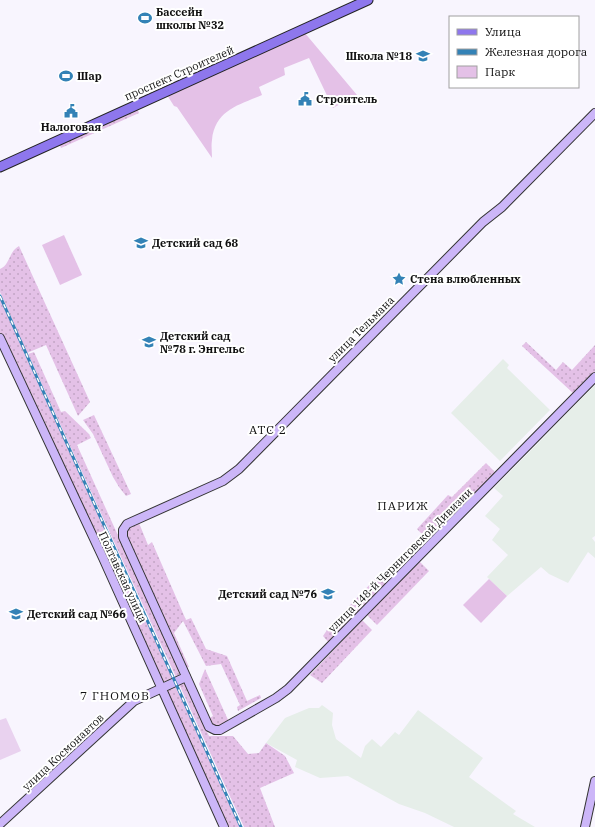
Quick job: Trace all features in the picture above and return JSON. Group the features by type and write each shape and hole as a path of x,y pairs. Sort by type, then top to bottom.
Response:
{"main road":[{"name":"проспект Строителей","path":"0,161 355,0"},
{"name":"проспект Строителей","path":"0,167 368,0"}],"street":[{"name":"улица Тельмана","path":"123,530 127,524 223,481 239,469 482,222 502,206 595,113"},
{"name":"Полтавская улица","path":"0,338 162,688 224,827"},
{"name":"улица 148-й Черниговской Дивизии","path":"206,723 212,729 220,730 276,698 288,689 595,377"},
{"name":"Полтавская улица","path":"123,530 125,541 206,723"},
{"name":"улица Космонавтов","path":"0,824 134,701 186,677"},
{"path":"585,827 595,781"}],"shaded area":[{"path":"503,359 509,365 507,368 550,410 500,461 451,413"},
{"path":"595,385 595,536 592,538 595,542 595,558 588,552 568,583 549,574 541,567 507,596 487,577 508,555 492,540 500,529 485,516 503,496 494,488"},
{"path":"322,705 333,713 332,725 336,739 361,758 365,746 372,739 381,747 395,732 399,735 418,710 483,758 469,777 516,811 513,814 535,827 454,827 425,813 399,804 348,776 320,778 295,767 297,760 266,743 285,718 309,708 319,708"},
{"path":"6,718 21,751 0,760 0,720"}],"green space":[{"path":"304,32 357,95 333,108 309,58 284,68 285,75 259,87 262,95 237,106 223,115 214,130 212,140 212,158 167,95"},
{"path":"137,108 139,113 61,148 59,143"},
{"path":"64,235 82,275 60,285 42,245"},
{"path":"19,246 90,402 78,416 46,345 27,353 0,292 0,269 6,264 13,251"},
{"path":"0,295 173,678 162,681 97,546 0,333"},
{"path":"526,342 556,370 563,362 572,370 595,345 595,372 574,394 522,346"},
{"path":"34,352 61,412 65,411 89,434 91,438 77,445 179,670 179,675 176,677 28,354"},
{"path":"94,415 131,494 126,496 119,487 93,434 83,420"},
{"path":"486,463 496,473 429,541 417,529 448,495 452,497"},
{"path":"139,523 148,545 152,542 186,620 191,618 206,649 227,656 247,701 260,695 261,698 238,711 237,707 240,705 221,664 206,666 183,621 174,633 189,667 186,668 127,536 128,528"},
{"path":"419,561 429,571 377,625 367,615"},
{"path":"385,572 390,572 390,579 329,643 323,636 329,627 379,575"},
{"path":"489,579 507,596 481,623 463,605"},
{"path":"362,620 372,630 322,683 310,675"},
{"path":"205,669 229,722 220,726 215,726 208,719 213,716 199,684"},
{"path":"184,683 187,685 209,736 233,736 248,754 259,753 266,743 285,756 294,773 260,788 275,827 244,827 179,684"},
{"path":"176,685 240,827 228,827 167,692 168,689"}],"railway":[{"path":"0,296 241,827"}],"place":[{"name":"Бассейн школы №32","path":"145,18"},
{"name":"Школа №18","path":"423,56"},
{"name":"Шар","path":"66,76"},
{"name":"Строитель","path":"305,99"},
{"name":"Налоговая","path":"71,111"},
{"name":"Детский сад 68","path":"141,243"},
{"name":"Стена влюбленных","path":"399,279"},
{"name":"Детский сад №78 г. Энгельс","path":"149,342"},
{"name":"Детский сад №76","path":"328,594"},
{"name":"Детский сад №66","path":"16,614"}],"district":[{"name":"АТС 2","path":"268,430"},
{"name":"ПАРИЖ","path":"403,506"},
{"name":"7 ГНОМОВ","path":"115,696"}]}
